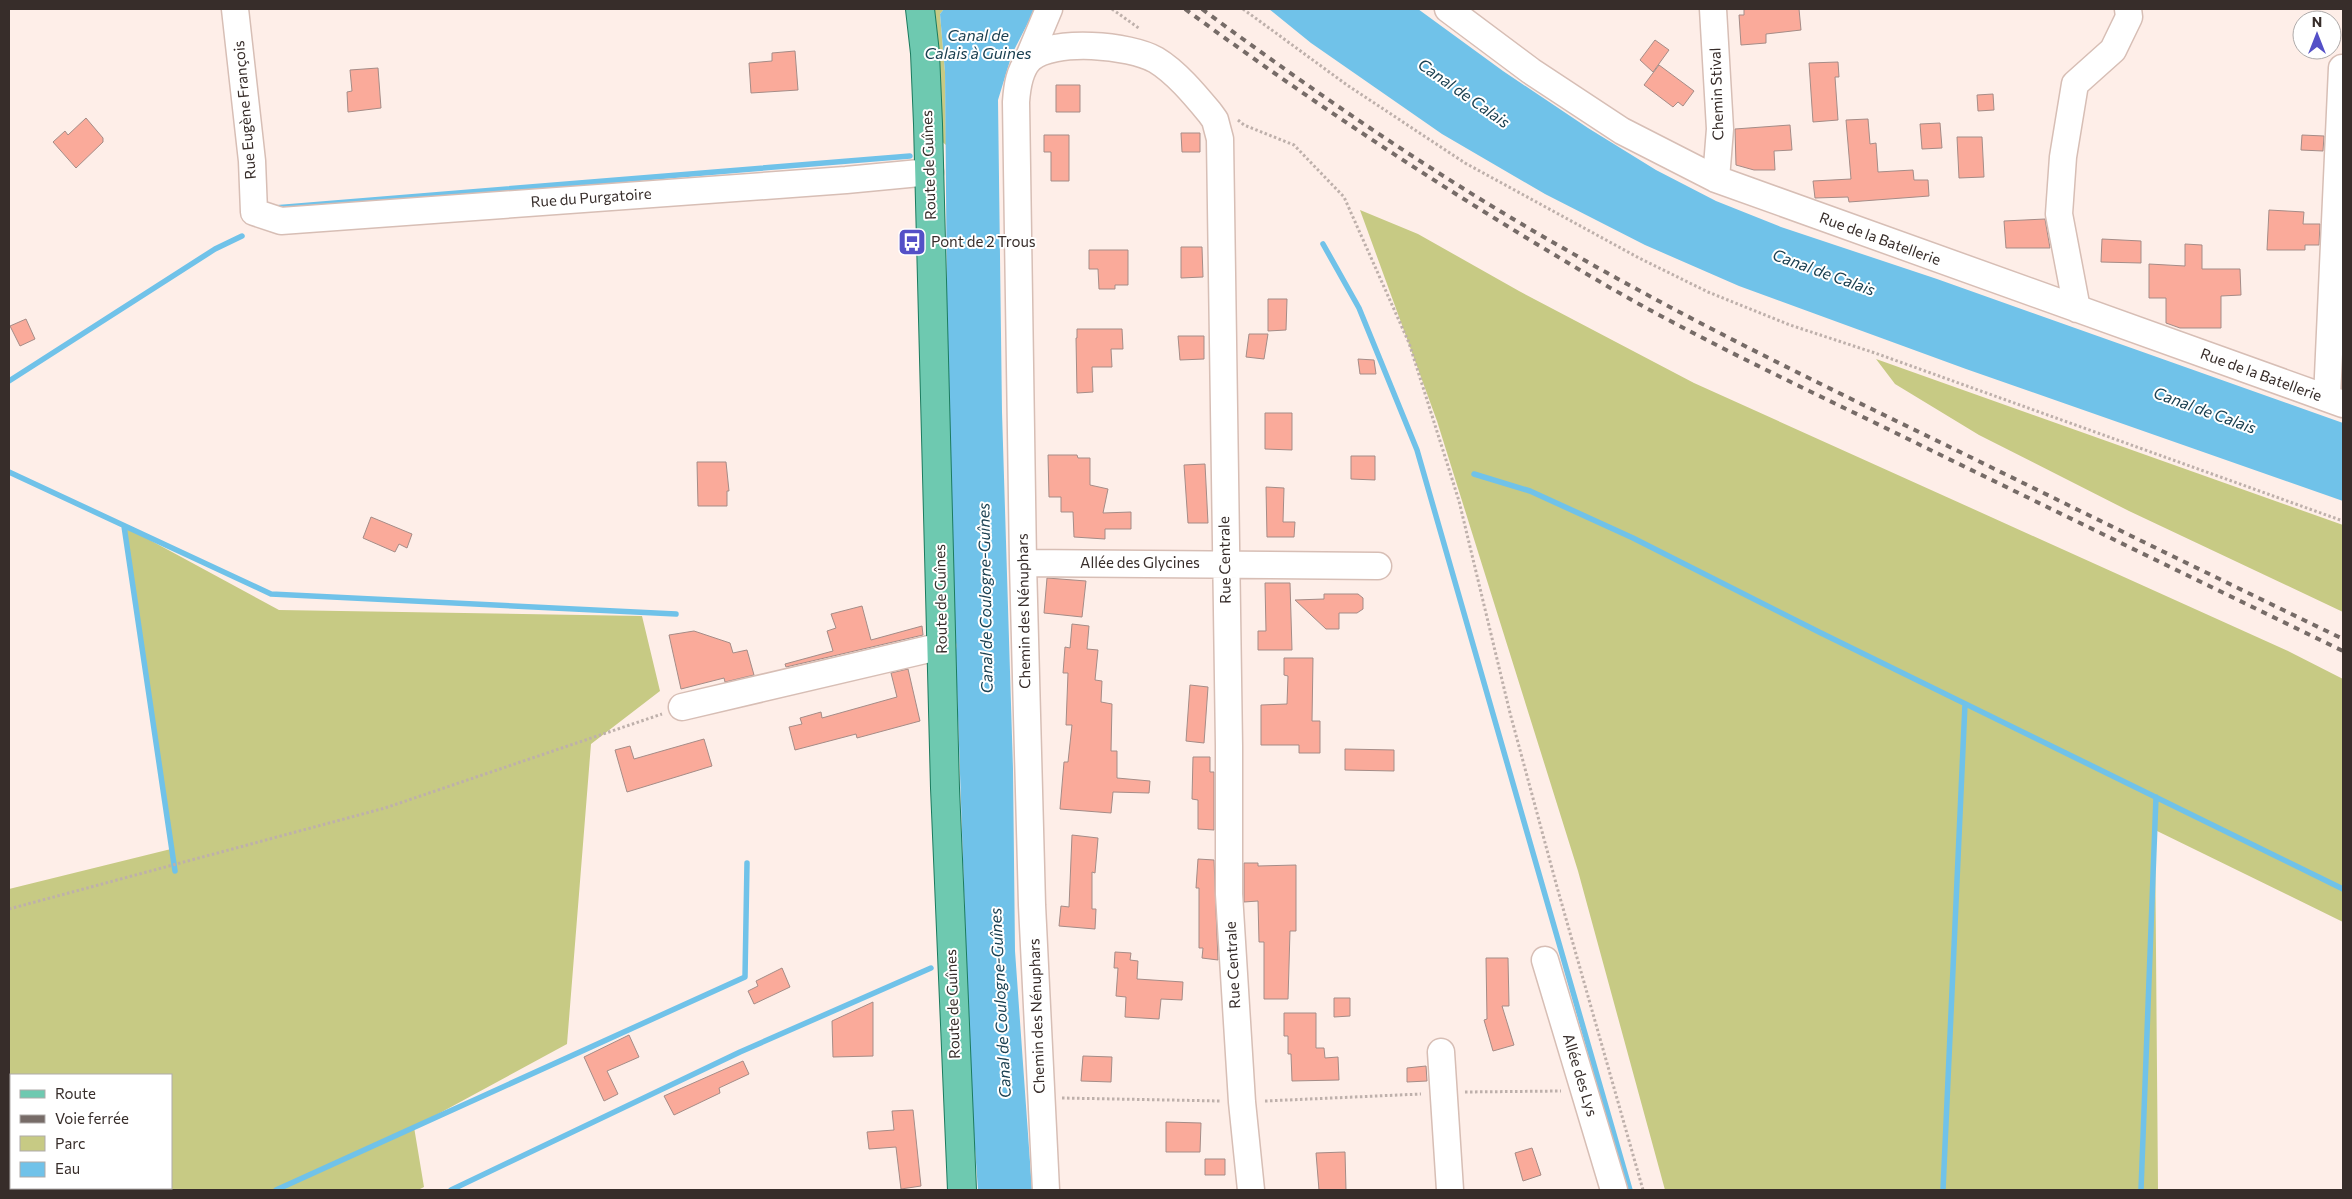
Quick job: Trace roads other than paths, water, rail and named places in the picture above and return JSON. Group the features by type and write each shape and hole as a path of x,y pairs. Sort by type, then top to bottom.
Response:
{"main road":[{"name":"Route de Guînes","path":"923,11 930,172 953,1007 962,1190"}],"street":[{"name":"Rue Eugène François","path":"235,9 252,160 254,212"},
{"name":"Chemin des Nénuphars","path":"1046,1190 1032,905 1023,562 1016,112 1017,91 1049,9"},
{"name":"Rue de la Batellerie","path":"1448,9 1531,71 1622,131 1716,179 2335,401"},
{"name":"Chemin Stival","path":"1713,9 1720,129 1716,179"},
{"path":"2077,309 2059,214 2063,157 2075,84 2114,50 2129,17 2128,9"},
{"name":"Rue Centrale","path":"1026,64 1040,53 1052,50 1102,46 1126,48 1163,65 1202,102 1215,120 1218,130 1229,746 1229,894 1242,1102 1251,1190"},
{"path":"2335,401 2342,68"},
{"name":"Rue du Purgatoire","path":"254,212 281,222 846,180 930,172"},
{"name":"Allée des Glycines","path":"1023,562 1378,566"},
{"path":"682,707 942,646"},
{"name":"Allée des Lys","path":"1545,960 1614,1190"},
{"path":"1441,1052 1450,1190"}],"water":[{"name":"Canal de Calais à Guines","path":"944,9 1035,9 1012,54 998,100 1002,412 1013,769 1015,951 1032,1190 978,1190 971,1093 948,425 945,72 940,14"},
{"name":"Canal de Calais","path":"1269,9 1418,9 1503,71 1588,128 1656,170 1716,201 1781,227 1937,279 2343,423 2343,501 1966,369 1739,286 1645,245 1545,194 1442,134 1311,43"}],"waterway":[{"path":"274,208 910,156"},
{"path":"9,381 215,249 242,236"},
{"path":"1323,244 1359,308 1417,450 1630,1190"},
{"path":"9,472 271,594 676,614"},
{"path":"1474,474 1530,491 1633,538 1819,632 2343,889"},
{"path":"124,526 175,871"},
{"path":"1943,1190 1965,704"},
{"path":"2141,1190 2156,797"},
{"path":"276,1190 745,977 747,863"},
{"path":"451,1190 740,1052 931,968"}],"railway":[{"path":"1185,9 1287,82 1390,152 1548,251 1639,304 1752,363 2343,651"},
{"path":"1202,9 1334,104 1424,164 1516,221 1611,275 1806,377 2343,639"}],"place":[{"name":"Pont de 2 Trous","path":"912,242"}],"water label":[{"name":"Canal de Coulogne-Guînes","path":"985,598"},
{"name":"Canal de Coulogne-Guînes","path":"1000,1003"}]}
